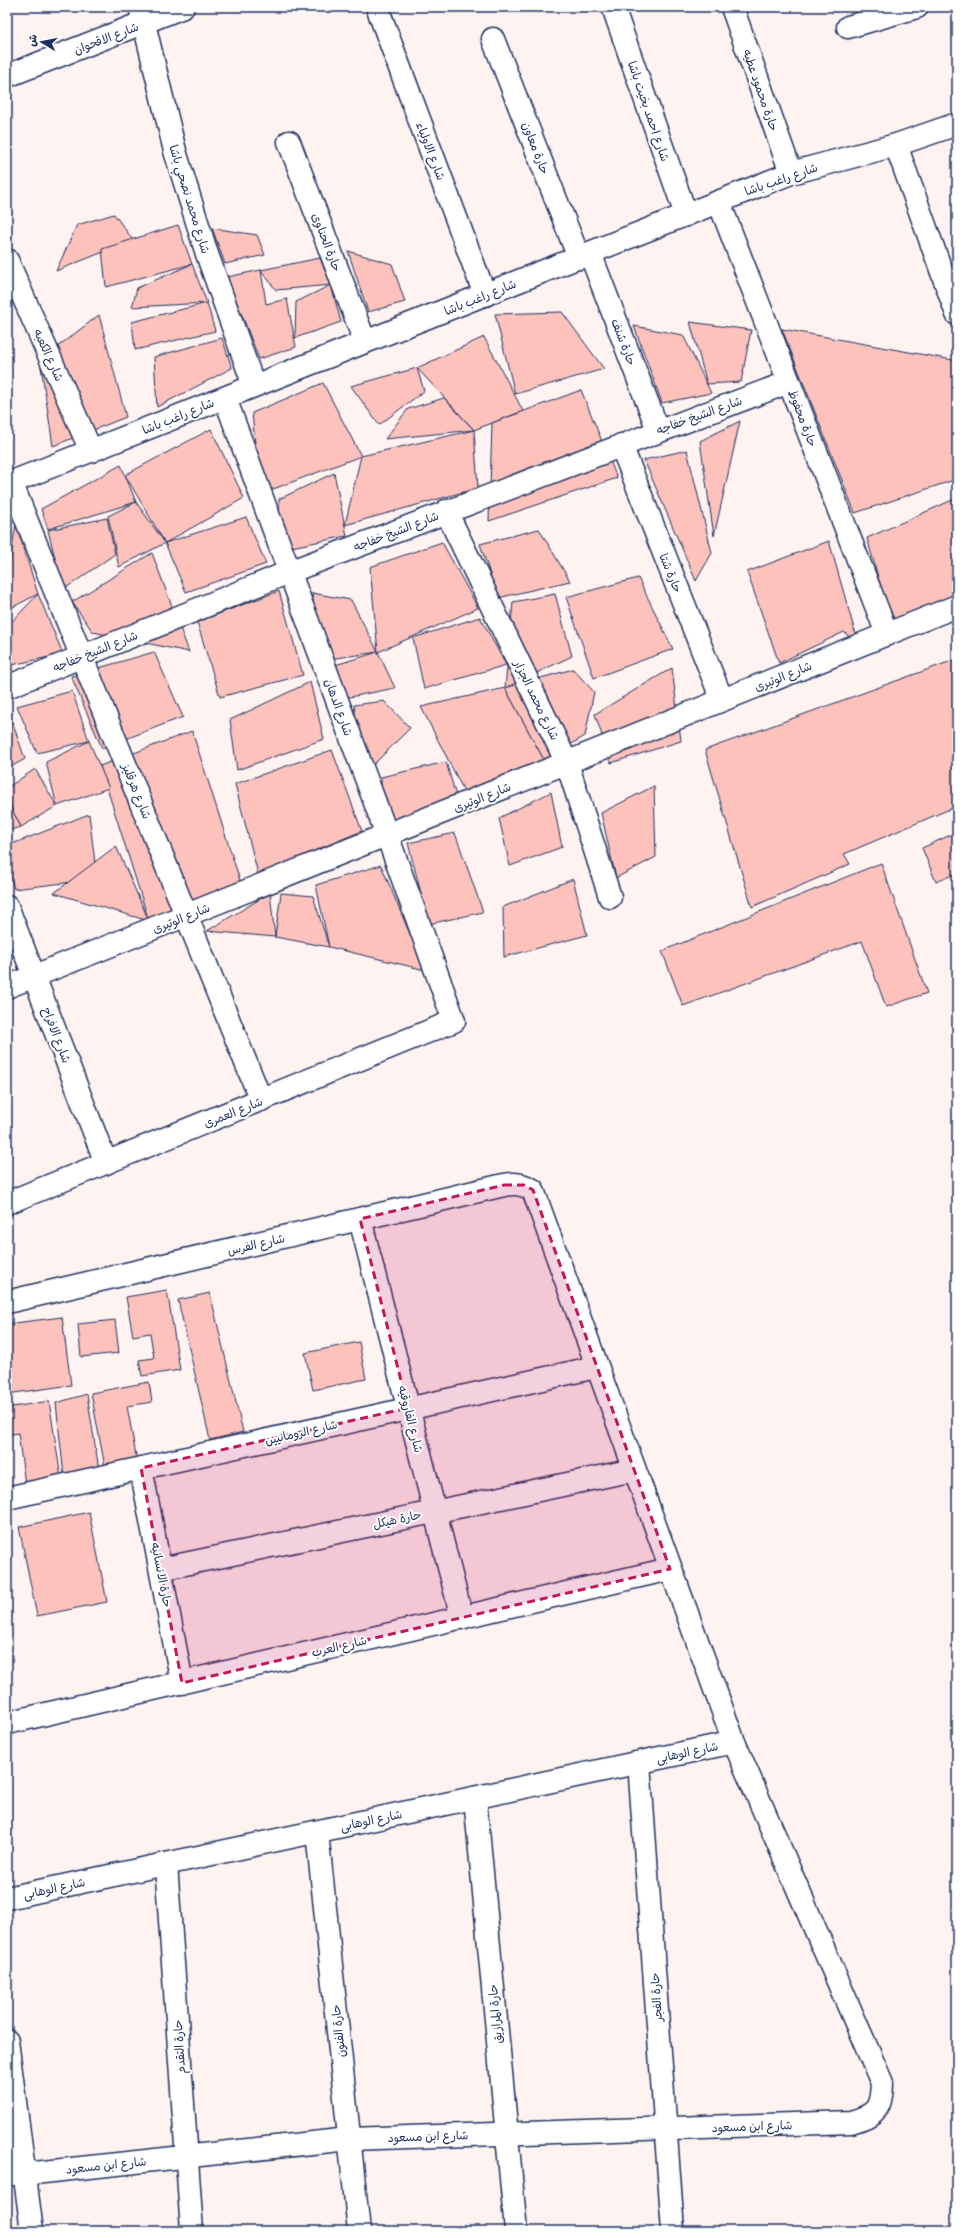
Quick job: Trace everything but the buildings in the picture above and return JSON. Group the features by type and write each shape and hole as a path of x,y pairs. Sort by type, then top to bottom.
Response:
{"street":[{"name":"شارع الاقحوان","path":"7,76 142,15 183,7"},
{"name":"شارع الاولياء","path":"377,7 485,295"},
{"name":"شارع احمد بخيت باشا","path":"613,7 686,215"},
{"name":"حارة محمود عطيه","path":"732,7 791,173"},
{"path":"848,27 917,7"},
{"name":"شارع محمد نصحي باشا","path":"142,15 175,152 207,254 254,386"},
{"name":"حارة معاون","path":"493,38 584,255"},
{"name":"شارع راغب باشا","path":"9,483 791,173 896,145 957,124"},
{"name":"حارة الحناوى","path":"289,142 365,342"},
{"path":"896,145 957,314"},
{"name":"حارة محفوظ","path":"719,202 887,634"},
{"name":"حارة شنف","path":"584,255 658,430"},
{"name":"شارع الكعبه","path":"7,260 91,451"},
{"name":"شارع الشيخ خفاجه","path":"7,687 289,572 658,430 789,382"},
{"name":"شارع الدهان","path":"225,398 453,1016"},
{"name":"حارة شتا","path":"621,445 722,700"},
{"name":"شارع هرقليز","path":"9,483 82,656 261,1100"},
{"name":"شارع محمد الجزار","path":"446,512 567,763 610,897"},
{"name":"شارع الوتيرى","path":"7,987 957,606"},
{"name":"شارع الافراح","path":"7,906 106,1163"},
{"name":"شارع العمرى","path":"7,1203 452,1023 453,1016"},
{"name":"شارع الفرس","path":"7,1302 514,1183 533,1190 596,1367"},
{"name":"شارع الفاروقيه","path":"360,1219 462,1618"},
{"name":"شارع الرومانيين","path":"7,1498 596,1367"},
{"name":"شارع ابن مسعود","path":"16,2174 349,2139 851,2122 869,2117 881,2102 882,2083 734,1742 596,1367"},
{"name":"حارة الانسانيه","path":"141,1468 182,1683"},
{"name":"حارة هيكل","path":"161,1569 634,1470"},
{"name":"شارع العرب","path":"7,1723 670,1569"},
{"name":"شارع الوهابى","path":"7,1898 734,1742"},
{"name":"حارة الفجر","path":"639,1763 673,2231"},
{"name":"حارة المرازيق","path":"475,1798 516,2231"},
{"name":"حارة الفنون","path":"317,1832 359,2231"},
{"name":"حارة التقدم","path":"166,1864 192,2231"},
{"path":"7,2041 16,2174 32,2231"}],"highlighted area":[{"path":"504,1185 524,1185 533,1190 670,1569 182,1683 141,1468 408,1408 360,1219"}]}
